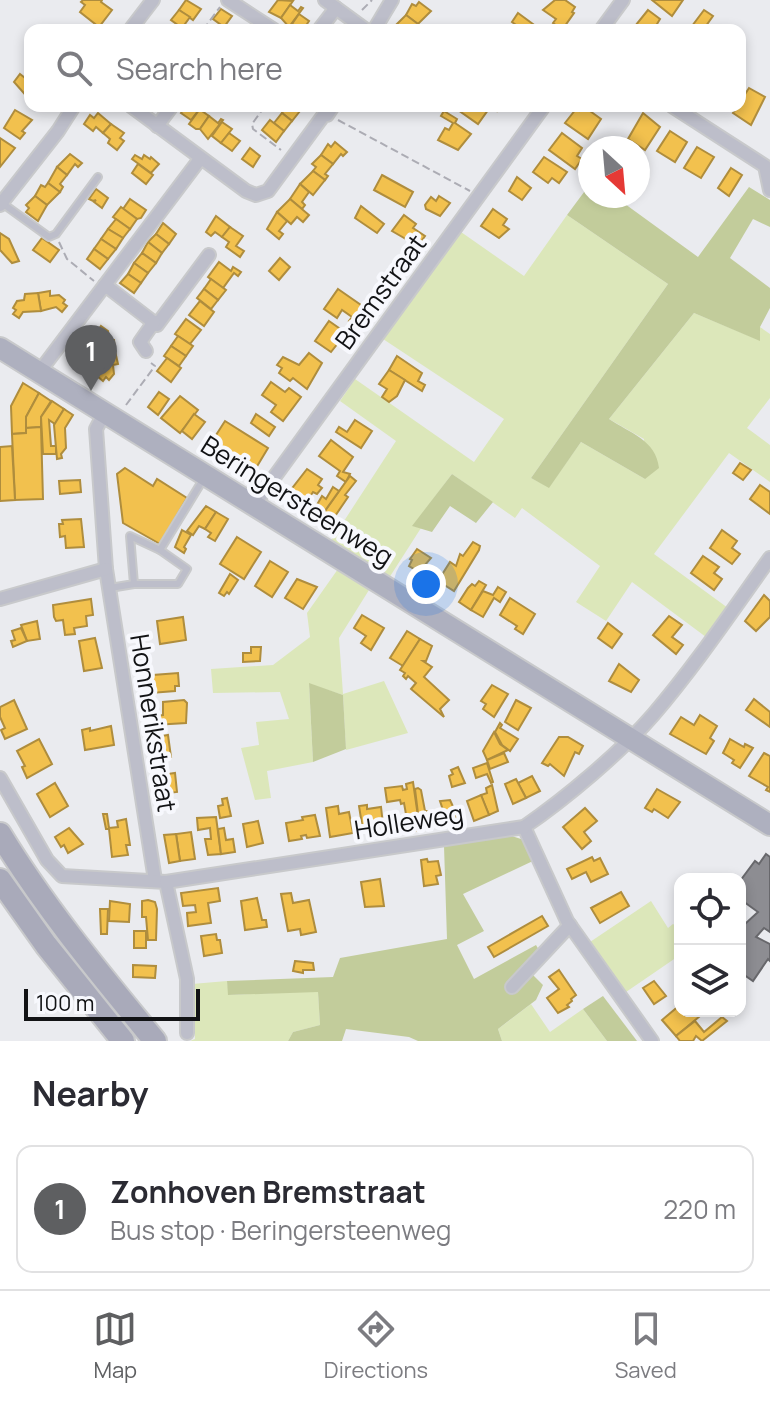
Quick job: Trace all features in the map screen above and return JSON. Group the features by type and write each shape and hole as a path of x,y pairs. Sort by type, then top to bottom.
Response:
{"highway":[{"path":"0,834 66,932 155,1041"},
{"path":"0,880 46,945 123,1041"}],"main road":[{"name":"Beringersteenweg","path":"0,348 770,825"}],"street":[{"path":"135,24 153,0"},
{"path":"227,0 265,24"},
{"path":"378,24 392,0"},
{"path":"605,24 623,0"},
{"path":"324,24 336,8 358,24"},
{"path":"1,204 71,112"},
{"path":"139,112 200,159 256,195 268,191 326,112"},
{"path":"157,126 168,112"},
{"name":"Bremstraat","path":"254,505 540,112"},
{"path":"681,112 765,166 770,190"},
{"path":"40,371 200,159"},
{"path":"104,286 157,325 209,255"},
{"path":"146,351 140,342 154,322"},
{"name":"Honnerikstraat","path":"111,416 96,429 106,569 160,881 187,979 187,1033"},
{"name":"Holleweg","path":"0,778 47,860 62,876 160,881 524,827 630,740 654,714 768,565"},
{"path":"0,599 106,569"},
{"path":"524,827 570,925 652,1041"},
{"path":"512,987 570,925"}],"lane":[{"path":"1,204 49,237 54,235 98,177"},
{"path":"160,550 206,475"},
{"path":"109,588 134,584 178,584 187,569 160,550 130,536 134,584"}],"path":[{"path":"208,24 227,0"},
{"path":"336,8 366,8 372,0"},
{"path":"260,112 252,124 253,129 292,158"},
{"path":"333,112 478,195"},
{"path":"54,235 67,259 104,286"},
{"path":"111,416 155,366 144,357 146,351"}],"green space":[{"path":"749,187 770,200 770,227 753,219 730,258 770,288 770,308 760,327 760,341 694,313 609,419 653,450 659,468 645,479 581,442 549,488 531,478 668,284 567,215 578,200 578,208 631,208 698,257"},
{"path":"567,215 668,284 531,478 549,487 581,442 645,479 644,439 609,419 694,313 759,340 760,327 770,334 770,398 747,428 770,445 770,482 729,453 654,554 728,608 706,637 632,582 606,621 576,602 600,566 522,508 515,518 452,474 413,526 421,528 389,578 331,541 396,441 340,401 355,379 474,462 504,419 383,339 461,232 524,276"},
{"path":"452,474 493,502 476,523 450,506 432,532 412,526"},
{"path":"338,569 369,590 339,638 343,694 384,681 408,733 346,750 343,695 309,684 313,762 267,771 271,798 255,800 241,748 259,745 256,722 289,719 280,692 213,693 211,669 273,665 310,637 307,613"},
{"path":"309,683 343,695 346,749 313,762"},
{"path":"506,834 524,840 535,860 463,894 484,931 457,945 474,979 536,945 543,957 528,970 543,985 536,1000 498,1029 502,1041 418,1041 409,1037 346,1029 342,1041 288,1041 293,1032 320,1025 318,992 228,995 227,981 333,977 340,958 447,939 444,846"},
{"path":"651,901 668,928 674,925 674,959 626,992 590,942"},
{"path":"227,981 229,995 318,991 320,1025 293,1032 288,1041 190,1041 195,1039 192,984"},
{"path":"603,996 637,1041 607,1041 583,1009"},
{"path":"531,1004 550,1032 583,1009 607,1041 502,1041 498,1029"}],"building: Homes":[{"path":"102,0 112,10 101,24 95,24 80,12 85,5 81,2"},
{"path":"186,0 201,9 193,20 179,10"},
{"path":"278,0 293,1 281,18 269,12"},
{"path":"555,0 565,0 575,7 566,24 554,24 556,19 543,10"},
{"path":"652,0 683,0 672,16"},
{"path":"419,2 431,11 418,24 406,15 412,4 416,6"},
{"path":"290,5 298,11 303,8 291,24 286,24 281,18"},
{"path":"221,9 232,16 226,24 213,19"},
{"path":"179,10 190,17 185,24 171,20"},
{"path":"648,10 660,19 657,24 637,24"},
{"path":"704,10 713,16 707,24 694,24"},
{"path":"518,13 533,24 515,24 512,22"},
{"path":"299,14 309,21 307,24 292,24"},
{"path":"406,15 418,24 397,24"},
{"path":"20,74 24,77 24,93 14,82"},
{"path":"749,88 765,97 751,125 733,113 746,112"},
{"path":"15,110 32,120 22,131 25,133 20,139 4,128"},
{"path":"182,112 197,112 191,120"},
{"path":"198,112 209,116 200,129 189,124"},
{"path":"283,112 299,112 292,121"},
{"path":"446,112 471,134 458,150 438,140 445,128 449,130 453,123 441,116"},
{"path":"461,112 487,112 478,124"},
{"path":"574,112 591,112 601,119 590,136 584,136 565,123"},
{"path":"98,113 111,124 103,133 96,127 93,131 84,124 90,115 94,118"},
{"path":"282,113 292,121 284,131 274,123"},
{"path":"643,113 660,127 650,142 650,136 630,136"},
{"path":"209,116 218,123 223,120 208,139 200,129"},
{"path":"270,120 284,131 276,142 262,130"},
{"path":"222,122 232,129 221,143 212,136"},
{"path":"111,124 124,133 120,138 124,141 117,150 108,143 110,139 103,133"},
{"path":"670,131 687,142 675,162 657,151"},
{"path":"229,133 240,141 232,151 221,143"},
{"path":"562,133 578,145 578,165 575,169 549,150"},
{"path":"0,138 15,148 0,167"},
{"path":"335,142 347,152 333,164 321,155 328,144 331,147"},
{"path":"697,147 714,157 701,178 684,168"},
{"path":"250,148 260,156 253,167 242,159"},
{"path":"70,154 82,163 78,167 75,164 67,175 57,167"},
{"path":"135,155 142,159 144,155 151,157 159,164 151,173 132,159"},
{"path":"321,155 333,164 325,174 328,176 325,180 313,171 316,167 312,164"},
{"path":"544,157 567,172 559,183 552,178 548,183 533,172"},
{"path":"138,164 153,175 146,184 132,173"},
{"path":"57,167 67,175 60,184 63,187 60,192 48,183"},
{"path":"731,168 742,175 729,196 718,188"},
{"path":"313,171 325,180 313,195 300,184"},
{"path":"382,175 413,192 405,207 374,190"},
{"path":"517,177 531,188 522,200 509,191"},
{"path":"48,183 60,192 47,205 35,196 41,185 45,187"},
{"path":"300,184 309,192 302,202 305,205 302,209 290,199"},
{"path":"96,189 108,198 102,208 94,202 96,200 89,199"},
{"path":"35,196 47,205 38,221 26,212 29,208 26,205"},
{"path":"439,196 450,203 440,216 426,209 425,205 431,197 436,201"},
{"path":"130,199 146,210 141,218 137,219 123,209"},
{"path":"290,199 309,215 303,222 297,217 291,224 277,212"},
{"path":"361,206 384,224 377,233 355,218"},
{"path":"121,207 137,219 130,229 113,217"},
{"path":"493,209 507,219 503,225 509,229 499,238 481,226"},
{"path":"277,212 287,221 279,231 283,234 279,239 267,229"},
{"path":"404,215 416,224 413,228 425,236 418,246 392,231"},
{"path":"216,216 230,227 222,237 215,232 211,236 206,232"},
{"path":"116,219 130,229 123,238 108,229"},
{"path":"163,223 176,234 169,244 156,234"},
{"path":"230,227 243,236 236,246 244,251 240,257 226,247 229,242 222,237"},
{"path":"108,229 123,238 116,249 101,239"},
{"path":"0,233 9,239 19,261 12,263 0,250"},
{"path":"156,234 169,244 162,253 148,242"},
{"path":"42,238 59,250 50,262 33,250"},
{"path":"101,239 116,249 108,259 94,249"},
{"path":"148,242 162,253 156,263 142,253"},
{"path":"94,249 108,259 100,269 87,259"},
{"path":"142,253 156,263 148,273 134,263"},
{"path":"280,258 290,267 279,280 269,271"},
{"path":"219,262 231,271 233,267 241,272 238,276 234,273 223,288 208,277"},
{"path":"134,263 148,273 141,283 128,274"},
{"path":"128,274 141,283 134,293 120,283"},
{"path":"211,279 226,290 218,300 204,289"},
{"path":"204,289 218,300 211,309 197,298"},
{"path":"338,289 371,312 359,327 349,321 352,317 342,310 337,318 324,309"},
{"path":"50,291 50,296 59,295 65,300 63,303 67,306 62,312 56,307 41,311 38,293"},
{"path":"38,293 41,311 23,312 19,318 13,314 17,301 24,300 25,294"},
{"path":"200,301 214,312 204,326 189,315"},
{"path":"186,319 201,330 190,344 175,334"},
{"path":"329,321 346,333 331,352 315,341"},
{"path":"101,326 108,331 109,340 114,340 115,351 98,353 97,337 91,333 95,327 99,329"},
{"path":"178,336 193,346 186,356 171,346"},
{"path":"171,346 186,356 179,366 164,356"},
{"path":"115,351 118,364 113,365 114,374 103,381 97,376 101,370 98,353"},
{"path":"309,353 322,363 307,389 293,378 290,381 279,373 282,368 277,365 283,357 299,365"},
{"path":"397,356 422,373 418,381 425,385 422,391 389,370"},
{"path":"167,358 181,368 171,382 157,371"},
{"path":"389,370 405,380 397,396 389,402 382,397 387,389 379,384"},
{"path":"271,382 285,392 289,388 301,397 283,421 271,412 276,405 262,395"},
{"path":"23,383 39,393 26,417 26,433 12,434 11,406"},
{"path":"159,392 169,399 158,415 148,407"},
{"path":"39,393 51,401 41,417 41,427 26,428 26,417"},
{"path":"180,396 198,410 180,433 161,418"},
{"path":"52,401 64,409 55,424 49,420 51,446 56,446 56,454 43,454 41,417"},
{"path":"64,409 73,415 65,428 66,448 61,454 62,458 57,459 54,425"},
{"path":"194,414 205,422 192,439 182,431"},
{"path":"256,414 275,427 269,436 251,423"},
{"path":"355,420 372,431 361,448 336,432 339,427 347,432"},
{"path":"225,421 268,448 253,473 209,446"},
{"path":"41,427 43,499 15,500 12,434 26,433 26,428"},
{"path":"331,440 353,457 343,472 350,474 346,482 337,476 340,471 319,456"},
{"path":"12,446 15,500 0,501 0,447"},
{"path":"740,463 751,470 743,480 733,473"},
{"path":"125,468 153,486 157,479 187,498 160,544 123,523 117,474"},
{"path":"307,469 322,479 318,485 322,488 317,494 313,492 305,504 290,491"},
{"path":"350,476 356,481 331,522 322,515"},
{"path":"80,480 81,492 60,494 59,481"},
{"path":"760,485 770,492 770,514 750,499"},
{"path":"333,487 339,491 322,515 314,510 322,496 326,499"},
{"path":"206,506 216,512 205,529 199,526 193,535 187,531"},
{"path":"216,512 228,519 215,541 208,537 211,533 205,529"},
{"path":"81,519 84,547 66,548 65,536 60,537 59,524 63,524 62,520"},
{"path":"182,530 191,535 184,553 175,547"},
{"path":"722,530 737,541 732,548 740,554 732,564 710,548"},
{"path":"237,537 261,552 244,579 220,564"},
{"path":"473,542 480,546 479,550 454,591 438,581 450,562 456,566 460,554 463,556"},
{"path":"417,549 431,558 419,572 409,566"},
{"path":"703,556 719,567 714,573 722,579 714,590 691,573"},
{"path":"270,561 288,572 272,597 255,586"},
{"path":"230,574 238,580 229,594 227,592 224,596 219,593"},
{"path":"297,579 317,587 303,609 285,598"},
{"path":"479,581 486,585 471,610 459,602 468,588"},
{"path":"498,587 506,592 500,602 494,598 483,617 471,610 483,591 493,595"},
{"path":"764,595 770,601 770,617 756,631 745,621"},
{"path":"510,598 535,614 523,634 500,615"},
{"path":"91,599 93,615 86,616 87,626 74,628 75,634 65,635 63,620 56,621 53,605"},
{"path":"362,615 384,628 371,650 361,643 366,636 354,628"},
{"path":"669,616 682,625 672,637 683,645 676,654 653,635"},
{"path":"183,617 186,640 160,644 157,621"},
{"path":"37,621 40,639 27,641 21,625"},
{"path":"608,623 622,634 612,648 598,638"},
{"path":"21,628 27,641 13,647 11,641 15,640 12,631"},
{"path":"407,631 420,639 403,666 390,658"},
{"path":"95,638 102,668 84,671 79,641"},
{"path":"420,639 432,646 426,661 423,661 432,667 424,677 449,700 440,709 444,717 411,689 416,683 408,676 406,679 403,676 405,673 400,670"},
{"path":"251,647 261,647 260,661 243,662 243,653 251,653"},
{"path":"619,664 639,680 631,692 609,681"},
{"path":"178,673 179,686 175,686 175,691 151,693 153,675"},
{"path":"492,685 508,694 494,717 483,709 486,704 481,701"},
{"path":"754,699 770,712 770,727 746,710"},
{"path":"14,700 27,729 5,739 1,730 5,728 0,707"},
{"path":"184,700 187,703 186,723 154,725 153,716 163,715 163,702"},
{"path":"516,700 531,708 518,730 505,722"},
{"path":"700,715 717,726 710,738 714,741 706,754 670,734 681,717 694,725"},
{"path":"500,723 500,728 518,739 510,751 502,745 495,732"},
{"path":"111,726 114,745 85,750 82,730"},
{"path":"494,732 500,744 508,750 487,760 483,751"},
{"path":"168,735 171,757 154,760 151,738"},
{"path":"559,737 568,737 583,746 579,754 575,752 564,776 550,764 542,763"},
{"path":"39,739 52,764 27,778 17,751"},
{"path":"730,739 753,748 740,768 723,753"},
{"path":"504,753 508,762 490,769 487,760"},
{"path":"764,753 770,756 770,792 766,790 768,787 749,776"},
{"path":"487,763 491,783 487,774 476,778 473,768"},
{"path":"458,767 465,783 452,787 449,776 453,774 451,770"},
{"path":"167,769 168,774 175,773 177,792 161,794 156,770"},
{"path":"532,776 540,791 526,798 518,783"},
{"path":"516,779 526,798 513,804 505,784"},
{"path":"413,782 420,830 409,831 404,803 401,804 400,800 387,802 385,788 402,786 403,790 407,789 406,784"},
{"path":"55,783 68,806 50,817 37,794"},
{"path":"492,785 498,811 489,815 481,795 487,793 486,788"},
{"path":"418,788 425,811 428,811 430,828 420,830 415,789"},
{"path":"657,789 680,802 668,818 654,809 652,812 645,808"},
{"path":"481,795 489,815 474,821 467,801"},
{"path":"227,798 231,816 220,818 218,806 223,805 222,799"},
{"path":"450,800 456,813 456,825 441,827 438,811 443,810 440,801"},
{"path":"367,805 367,809 381,807 383,825 363,831 359,806"},
{"path":"338,806 339,814 349,812 353,833 330,837 326,808"},
{"path":"585,808 597,821 584,832 591,841 582,849 563,827"},
{"path":"103,814 107,814 109,828 118,827 117,821 126,819 130,845 126,845 128,855 112,857 109,829 106,829"},
{"path":"315,815 320,836 307,838 306,835 301,836 302,839 289,841 286,823"},
{"path":"216,817 221,854 208,855 205,839 211,839 210,828 198,830 197,818"},
{"path":"258,821 263,843 247,847 243,824"},
{"path":"69,828 83,844 68,853 55,837"},
{"path":"224,828 226,840 233,839 235,852 221,854 218,829"},
{"path":"191,832 195,859 180,861 176,834"},
{"path":"176,834 180,861 169,863 164,835"},
{"path":"592,857 594,861 600,858 608,874 591,882 586,872 572,879 567,869"},
{"path":"427,859 428,862 438,861 441,875 436,876 438,884 424,886 421,860"},
{"path":"380,879 384,906 365,907 361,882"},
{"path":"218,888 220,901 208,903 211,923 188,926 187,913 196,912 195,905 183,906 181,893"},
{"path":"621,892 629,906 600,923 591,908"},
{"path":"291,893 293,903 309,900 316,932 301,935 300,929 288,931 281,894"},
{"path":"257,898 262,920 266,920 267,927 245,930 241,901"},
{"path":"110,901 130,904 129,922 109,921"},
{"path":"142,901 155,902 157,909 156,940 148,940 146,917 142,917"},
{"path":"100,909 108,909 107,934 101,934"},
{"path":"542,916 548,926 494,957 488,947"},
{"path":"134,931 146,931 146,948 134,948"},
{"path":"216,934 222,953 204,956 201,936"},
{"path":"295,961 313,963 314,970 303,970 303,973 293,971"},
{"path":"133,965 156,966 155,978 133,977"},
{"path":"559,970 576,995 567,1005 569,1007 558,1013 547,998 559,989 549,977"},
{"path":"654,981 666,996 654,1004 643,988"},
{"path":"674,1010 674,1017 699,1017 676,1036 662,1020"},
{"path":"722,1017 727,1021 702,1041 696,1036 693,1041 680,1041 676,1036 695,1021 704,1032"}],"building: Industry":[{"path":"766,854 770,857 770,932 764,928 756,937 770,944 770,961 768,959 753,981 746,976 746,923 758,912 746,903 746,873 755,861 759,864"}],"place":[{"name":"Zonhoven Bremstraat","path":"91,391"}]}
